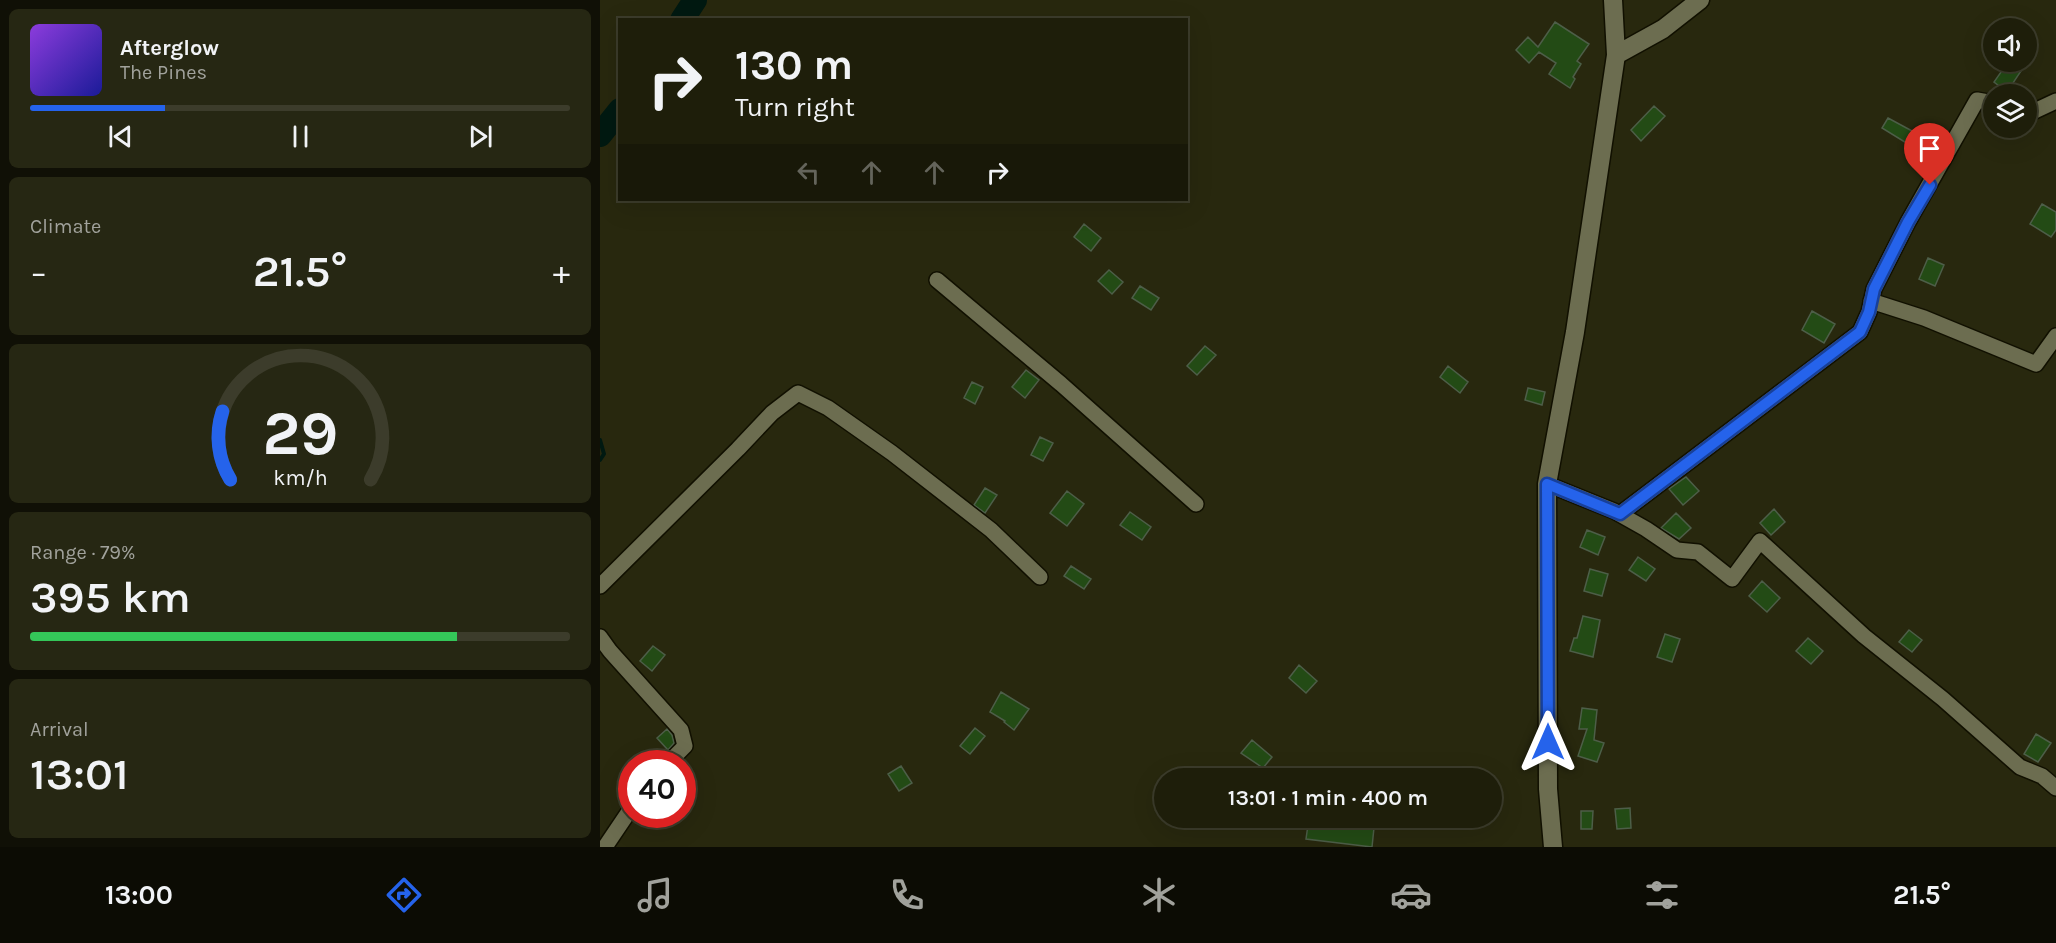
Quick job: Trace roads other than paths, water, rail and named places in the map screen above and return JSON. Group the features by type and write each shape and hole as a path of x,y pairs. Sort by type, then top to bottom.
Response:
{"street":[{"path":"1553,847 1548,789 1547,484 1575,332 1616,55 1613,0"},
{"path":"1616,55 1663,29 1700,0"},
{"path":"1620,514 1860,332 1869,312 1874,289 1908,222 1977,100 1983,101"},
{"path":"2037,110 2056,101"},
{"path":"937,280 1061,384 1196,504"},
{"path":"1871,301 1924,318 2036,364 2056,336"},
{"path":"600,586 772,413 798,393 828,408 892,453 990,530 1040,577"},
{"path":"1547,484 1620,514 1677,550 1698,552 1732,579 1760,541 1864,636 1943,699 2020,767 2042,776 2056,788"},
{"path":"600,637 681,730 685,746 681,750"},
{"path":"605,847 618,828"}],"waterway":[{"path":"683,18 695,0"},
{"path":"600,135 618,112"},
{"path":"600,440 604,454 600,460"}]}
